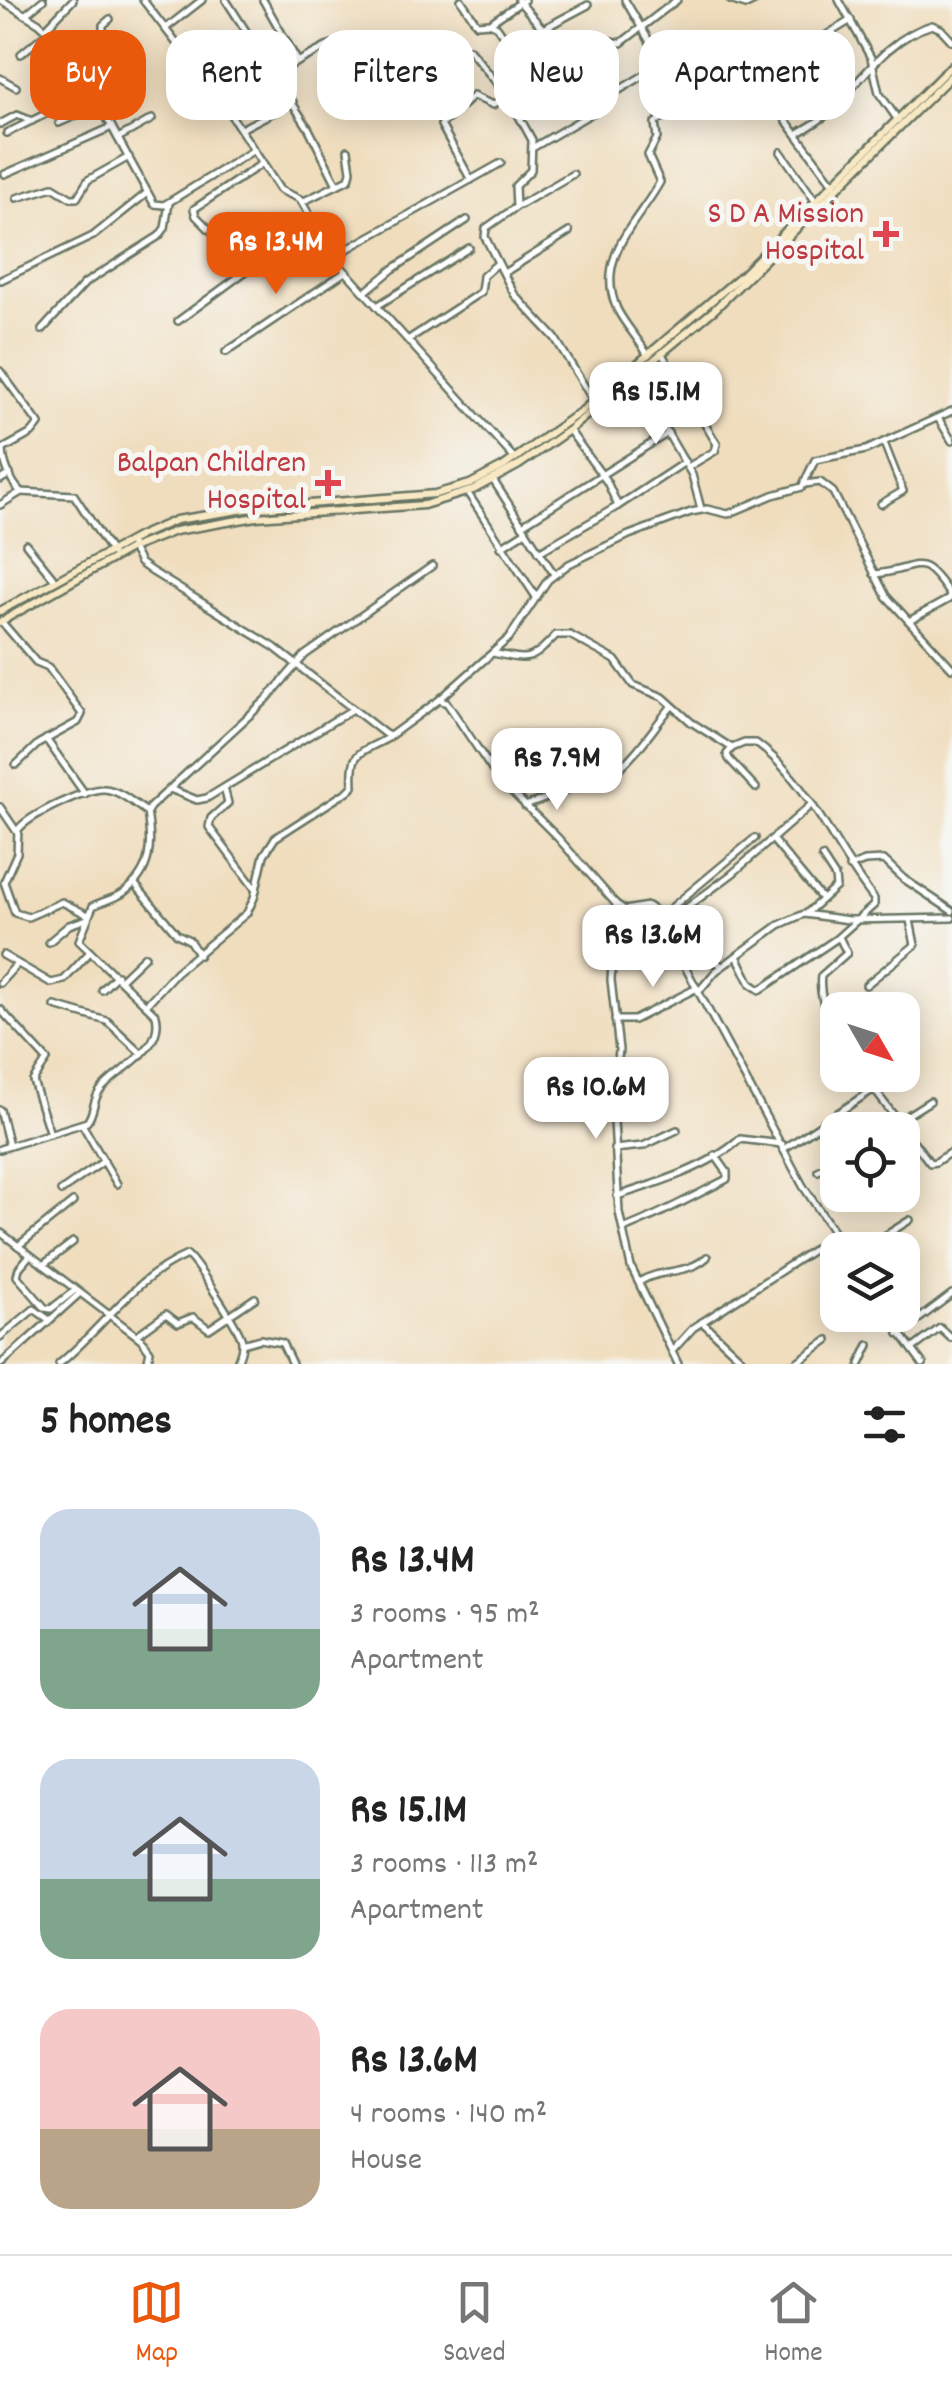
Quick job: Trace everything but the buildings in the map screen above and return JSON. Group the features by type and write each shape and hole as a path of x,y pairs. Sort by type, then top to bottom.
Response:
{"main road":[{"path":"131,544 216,522 424,505 493,480 569,430 743,274 952,65"},
{"path":"1,621 166,523 213,512 435,494 470,484 515,459 634,376 747,280 952,74"},
{"path":"0,612 113,554"}],"street":[{"path":"0,0 47,29"},
{"path":"25,14 44,0"},
{"path":"21,54 74,0"},
{"path":"144,0 241,129 280,190 296,194 302,202 333,257 515,459"},
{"path":"166,28 202,0"},
{"path":"226,0 245,30"},
{"path":"263,0 298,62 317,52"},
{"path":"460,0 476,24 482,26 521,1 543,29 588,5"},
{"path":"624,0 642,29"},
{"path":"619,43 677,0"},
{"path":"730,0 746,4 756,0"},
{"path":"839,0 874,64 878,93 898,120"},
{"path":"102,30 110,19"},
{"path":"835,30 851,20"},
{"path":"490,23 498,30"},
{"path":"797,134 829,112 906,36 936,26 952,41"},
{"path":"474,55 494,79"},
{"path":"0,78 16,87"},
{"path":"534,146 598,109 639,78"},
{"path":"471,180 441,125 473,96 494,104"},
{"path":"297,110 337,184"},
{"path":"0,124 17,115 32,121"},
{"path":"60,123 67,120"},
{"path":"108,120 147,193 160,206 254,150"},
{"path":"118,138 152,120"},
{"path":"241,129 258,120"},
{"path":"516,207 515,186 531,170 534,146 520,120"},
{"path":"648,356 615,303 612,276 616,251 634,216 660,182 648,155 657,138 655,123 659,120"},
{"path":"786,120 834,184"},
{"path":"7,133 32,121"},
{"path":"5,174 112,127"},
{"path":"302,202 352,175 348,150"},
{"path":"781,152 816,202"},
{"path":"16,198 52,186 77,198 88,180 128,156"},
{"path":"264,163 194,209 196,216 224,244 246,236 265,258"},
{"path":"333,257 501,163"},
{"path":"573,174 484,230 519,300 556,338 595,404"},
{"path":"0,280 93,236 147,193"},
{"path":"42,330 84,283 162,232 170,202"},
{"path":"365,292 392,269 467,220"},
{"path":"178,321 313,222"},
{"path":"503,273 569,232"},
{"path":"378,306 469,248"},
{"path":"408,339 481,292 483,276 498,263"},
{"path":"226,352 346,272"},
{"path":"540,552 714,451 717,444 662,354"},
{"path":"0,371 39,424 32,433 4,449 10,474 21,492"},
{"path":"634,376 695,481 700,510"},
{"path":"650,400 662,399 678,408 690,399"},
{"path":"805,484 814,460 856,453 952,411"},
{"path":"938,418 952,441"},
{"path":"569,430 618,506"},
{"path":"501,547 668,433"},
{"path":"881,504 903,491 884,443"},
{"path":"0,480 10,474"},
{"path":"493,480 554,574"},
{"path":"146,1005 176,972 247,913 264,855 275,838 348,791 352,786 350,764 354,757 439,700 493,653 514,632 554,574 629,535 700,510 720,515 734,513 805,484 820,482 833,492 886,596 952,668"},
{"path":"0,505 21,492 74,495 113,554"},
{"path":"467,492 536,597"},
{"path":"26,544 56,581"},
{"path":"131,544 140,563 151,572 268,643 390,736"},
{"path":"874,574 917,564 932,570 949,599 909,621"},
{"path":"147,812 255,712 304,655 432,566"},
{"path":"1,621 36,662 48,667 82,714 78,722 46,740 16,765"},
{"path":"493,653 529,659 556,635 566,634 615,660 633,684 659,694 690,722 732,748"},
{"path":"439,700 450,706 483,761 616,904 630,911 648,906 661,913 678,914 812,804"},
{"path":"524,806 560,793 604,760 622,766 648,741 651,730 672,706"},
{"path":"170,789 197,800 224,788 354,710"},
{"path":"46,740 85,794"},
{"path":"737,956 751,984 760,990 838,937 875,902 799,786 760,746 744,742 727,754 756,788"},
{"path":"224,788 228,803 211,818 209,826 256,890"},
{"path":"88,917 62,902 28,917 19,916 3,875 18,853 20,825 99,789 112,790 147,812"},
{"path":"0,807 18,832"},
{"path":"0,1149 82,1124 92,1117 100,1091 142,1054 158,1021 119,977 79,941 93,906 124,893 146,867 151,849 147,812"},
{"path":"0,823 10,820"},
{"path":"661,913 755,838"},
{"path":"772,839 822,900"},
{"path":"615,1020 634,1020 698,989 722,966 779,925 807,913 837,885 822,857"},
{"path":"849,867 873,859 888,862 952,915"},
{"path":"134,883 177,934 189,940 198,955"},
{"path":"616,904 611,944 619,1050 613,1102 617,1196 630,1263 678,1364"},
{"path":"661,913 804,1186 834,1232"},
{"path":"807,913 860,920 952,915"},
{"path":"678,914 722,966"},
{"path":"49,942 88,917"},
{"path":"866,985 915,945 910,920"},
{"path":"822,992 820,980 847,953 838,937"},
{"path":"3,955 45,981 58,982 90,953"},
{"path":"102,990 145,956"},
{"path":"0,983 17,964"},
{"path":"55,1006 107,1021 142,1054"},
{"path":"0,1009 47,1060 33,1081 50,1135"},
{"path":"617,1196 667,1180 740,1139 783,1146 869,1092"},
{"path":"913,1112 930,1101"},
{"path":"0,1110 9,1146"},
{"path":"82,1124 117,1184"},
{"path":"614,1149 642,1146 677,1130"},
{"path":"920,1151 930,1163 952,1151"},
{"path":"622,1230 670,1211 693,1194 727,1179 727,1172 715,1155"},
{"path":"61,1190 104,1161"},
{"path":"18,1246 74,1202"},
{"path":"891,1232 910,1220"},
{"path":"0,1232 137,1335 150,1351 147,1364"},
{"path":"43,1265 73,1242"},
{"path":"673,1350 702,1322 820,1245"},
{"path":"59,1364 92,1336 129,1292 186,1255 230,1316 242,1344 236,1364"},
{"path":"30,1256 17,1276 45,1308 77,1292"},
{"path":"639,1282 659,1272 694,1268 707,1257"},
{"path":"1,1364 77,1292"},
{"path":"923,1364 899,1334 952,1294"},
{"path":"137,1335 166,1314 178,1323 192,1316 206,1329 255,1298"},
{"path":"0,1337 34,1309 48,1319"},
{"path":"702,1322 747,1364"},
{"path":"912,1350 940,1328 951,1338"},
{"path":"242,1344 265,1338 282,1343 290,1363"},
{"path":"795,1364 828,1340"},
{"path":"860,1364 869,1344"}],"place":[{"name":"S D A Mission Hospital","path":"886,234"},
{"name":"Balpan Children Hospital","path":"328,483"}]}
